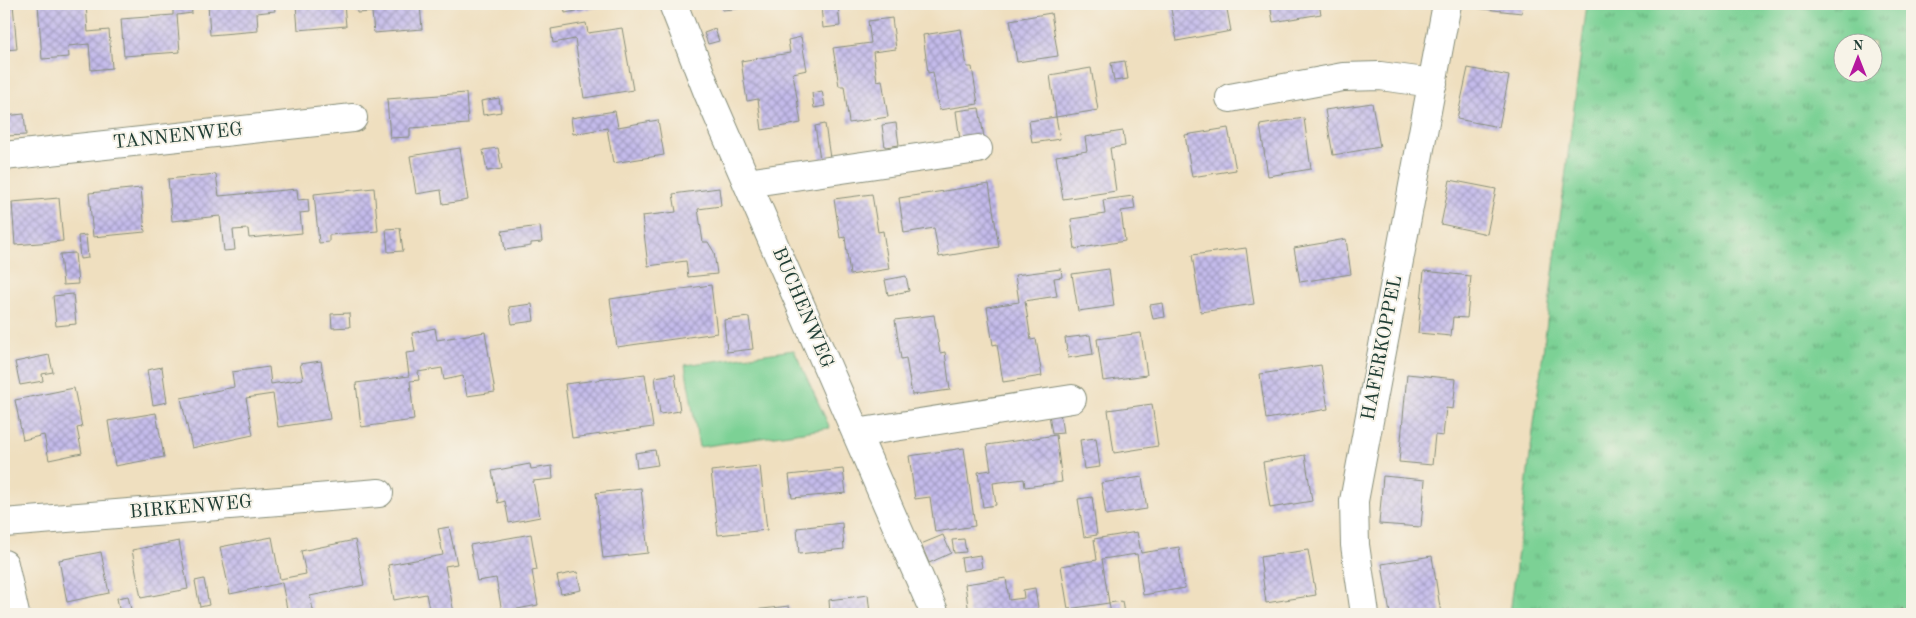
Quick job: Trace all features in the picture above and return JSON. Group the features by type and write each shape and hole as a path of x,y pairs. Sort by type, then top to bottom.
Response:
{"street":[{"name":"BUCHENWEG","path":"673,4 708,93 935,614"},
{"name":"HAFERKOPPEL","path":"1365,614 1355,545 1354,501 1447,4"},
{"path":"1230,98 1343,78 1380,76 1433,84"},
{"name":"TANNENWEG","path":"4,156 353,118"},
{"path":"747,183 978,150"},
{"path":"856,434 1072,399"},
{"name":"BIRKENWEG","path":"4,523 379,493"},
{"path":"4,564 15,614"}],"path":[{"path":"1892,614 1912,605"}],"green space":[{"path":"1587,4 1912,4 1912,614 1510,614"},
{"path":"794,350 830,428 699,447 685,365"}],"building":[{"path":"13,4 17,49 4,50 4,5"},
{"path":"38,4 86,4 88,32 109,30 112,68 91,70 89,44 68,46 69,57 42,59"},
{"path":"173,4 191,4 192,13 177,15 180,52 124,56 121,19 173,15"},
{"path":"208,4 274,4 275,11 257,13 258,31 210,35"},
{"path":"296,4 344,4 346,26 298,30"},
{"path":"356,4 420,4 422,29 374,33 372,12 357,13"},
{"path":"564,4 610,4 611,5 565,13"},
{"path":"721,4 757,4 757,7 722,10"},
{"path":"1170,4 1226,4 1231,31 1177,41"},
{"path":"1270,4 1319,4 1321,14 1273,22"},
{"path":"1475,4 1523,4 1522,13 1474,8"},
{"path":"838,5 840,26 823,28 821,6"},
{"path":"1051,13 1058,56 1017,62 1010,20"},
{"path":"892,18 896,49 873,52 877,81 882,80 888,117 849,123 844,86 839,86 833,48 871,43 868,21"},
{"path":"586,23 588,33 622,28 633,90 584,98 575,39 553,43 551,29"},
{"path":"715,29 719,41 708,44 704,33"},
{"path":"961,29 967,67 972,67 978,104 939,110 933,72 928,73 923,35"},
{"path":"801,37 807,70 793,73 801,123 762,130 758,99 747,101 741,61 790,53 788,40"},
{"path":"1125,61 1128,79 1114,81 1111,63"},
{"path":"1091,68 1098,110 1056,117 1050,75"},
{"path":"1468,68 1509,76 1499,127 1457,119"},
{"path":"822,91 825,106 814,108 812,93"},
{"path":"466,93 468,124 410,128 410,137 390,138 387,99"},
{"path":"499,98 501,112 483,115 481,101"},
{"path":"1372,103 1380,147 1333,155 1325,110"},
{"path":"979,108 984,137 960,140 956,111"},
{"path":"615,111 618,127 658,120 664,155 613,163 607,128 573,134 571,118"},
{"path":"24,114 26,135 6,136 4,116"},
{"path":"1056,117 1060,139 1032,143 1029,121"},
{"path":"1304,118 1311,169 1268,176 1260,125"},
{"path":"896,123 899,145 885,147 882,125"},
{"path":"825,124 830,158 820,159 815,126"},
{"path":"1228,128 1236,170 1192,177 1185,135"},
{"path":"1123,131 1125,146 1110,148 1116,191 1063,199 1056,156 1087,151 1085,137"},
{"path":"460,148 468,200 443,204 441,190 416,194 410,156"},
{"path":"498,148 502,169 487,171 483,150"},
{"path":"216,174 219,196 297,189 298,200 308,199 309,212 300,213 302,233 249,238 248,229 233,230 235,250 224,251 220,216 172,221 168,179"},
{"path":"1450,180 1496,189 1487,234 1441,224"},
{"path":"989,184 999,247 939,257 934,228 904,233 899,198"},
{"path":"141,188 145,232 93,237 89,193"},
{"path":"374,188 378,231 329,235 329,242 319,243 314,194"},
{"path":"719,188 721,206 698,209 703,242 708,242 714,252 717,274 688,277 686,261 648,266 642,216 676,212 673,194"},
{"path":"872,194 878,232 883,231 889,269 850,275 845,237 840,238 834,199"},
{"path":"1133,196 1135,209 1121,211 1125,241 1075,249 1071,219 1105,214 1103,200"},
{"path":"59,198 63,241 15,245 12,202"},
{"path":"540,226 542,242 531,243 531,246 505,250 502,231"},
{"path":"400,228 403,251 388,252 386,229"},
{"path":"86,235 88,258 80,259 78,236"},
{"path":"1346,239 1351,274 1300,282 1294,248"},
{"path":"1246,248 1254,304 1201,312 1192,255"},
{"path":"75,253 78,284 63,285 60,254"},
{"path":"1061,269 1062,277 1054,278 1057,296 1025,301 1031,340 1036,339 1042,376 1003,382 997,344 993,345 987,307 1019,302 1015,275"},
{"path":"1109,269 1114,306 1078,311 1072,274"},
{"path":"1424,271 1471,276 1467,318 1453,317 1451,336 1418,333"},
{"path":"906,276 909,291 888,295 885,280"},
{"path":"711,285 717,333 617,347 610,299"},
{"path":"73,294 76,324 56,326 53,296"},
{"path":"1163,303 1165,317 1153,319 1150,305"},
{"path":"532,304 534,321 512,324 509,307"},
{"path":"349,313 350,327 332,328 331,314"},
{"path":"934,315 940,353 945,352 950,390 912,395 906,358 901,359 895,320"},
{"path":"749,317 753,349 727,352 724,320"},
{"path":"435,328 437,340 485,332 495,392 467,396 463,376 444,380 442,368 418,372 419,380 410,381 414,420 361,427 356,383 409,376 406,353 415,352 412,333"},
{"path":"1141,333 1147,375 1103,381 1097,339"},
{"path":"1090,335 1093,354 1068,358 1065,338"},
{"path":"49,355 53,372 42,374 43,381 20,385 15,362"},
{"path":"321,361 330,419 278,427 273,394 246,398 253,435 192,448 181,398 234,387 232,372 269,367 271,384 303,379 300,364"},
{"path":"1321,365 1328,409 1266,419 1260,374"},
{"path":"162,367 167,402 153,405 147,370"},
{"path":"645,374 653,427 572,438 565,384"},
{"path":"675,374 680,411 660,414 655,377"},
{"path":"1407,374 1456,379 1453,409 1446,408 1443,436 1435,435 1432,465 1399,462"},
{"path":"74,388 82,427 77,428 82,453 49,460 44,435 23,440 15,400"},
{"path":"1152,404 1158,446 1114,453 1108,410"},
{"path":"156,413 164,457 115,466 108,421"},
{"path":"1060,413 1063,433 1052,434 1049,414"},
{"path":"1056,435 1062,482 1025,487 1024,479 993,483 996,505 983,507 978,472 991,470 987,445"},
{"path":"1096,438 1100,467 1084,469 1080,440"},
{"path":"964,448 975,526 935,532 930,497 915,499 909,456"},
{"path":"655,450 658,465 637,468 635,453"},
{"path":"1305,455 1312,501 1270,508 1263,462"},
{"path":"530,464 531,469 552,466 553,479 533,481 540,517 509,523 505,501 498,503 492,471"},
{"path":"760,466 767,530 718,535 711,471"},
{"path":"843,469 846,493 792,498 789,475"},
{"path":"1383,476 1425,480 1421,527 1379,524"},
{"path":"1142,477 1147,509 1106,515 1101,483"},
{"path":"641,488 648,553 603,558 596,493"},
{"path":"1092,497 1097,535 1084,537 1078,499"},
{"path":"842,523 844,549 799,554 797,528"},
{"path":"449,527 457,564 445,566 454,613 430,614 426,594 394,600 388,565 443,555 438,529"},
{"path":"1137,532 1141,553 1179,547 1185,588 1143,595 1137,554 1102,559 1109,603 1068,609 1061,566 1097,560 1094,539"},
{"path":"531,534 537,570 532,571 538,605 502,612 496,578 477,581 470,545"},
{"path":"943,535 951,553 929,563 921,544"},
{"path":"272,537 280,579 306,574 301,551 355,540 364,585 310,596 314,614 288,614 282,583 230,594 220,547"},
{"path":"964,539 966,552 954,553 952,540"},
{"path":"179,541 188,589 141,598 132,550"},
{"path":"1308,550 1316,595 1266,603 1260,557"},
{"path":"101,552 109,593 67,602 59,560"},
{"path":"980,555 982,568 963,571 961,558"},
{"path":"1432,556 1441,614 1390,614 1382,564"},
{"path":"577,572 581,590 561,594 557,576"},
{"path":"1006,578 1009,600 1024,598 1023,590 1035,588 1039,614 969,614 965,584"},
{"path":"204,579 209,605 200,607 195,581"},
{"path":"868,595 870,614 830,614 829,600"},
{"path":"128,596 132,614 120,614 117,598"},
{"path":"1122,601 1124,614 1111,614 1109,603"},
{"path":"789,606 790,614 737,614 736,612"}]}
